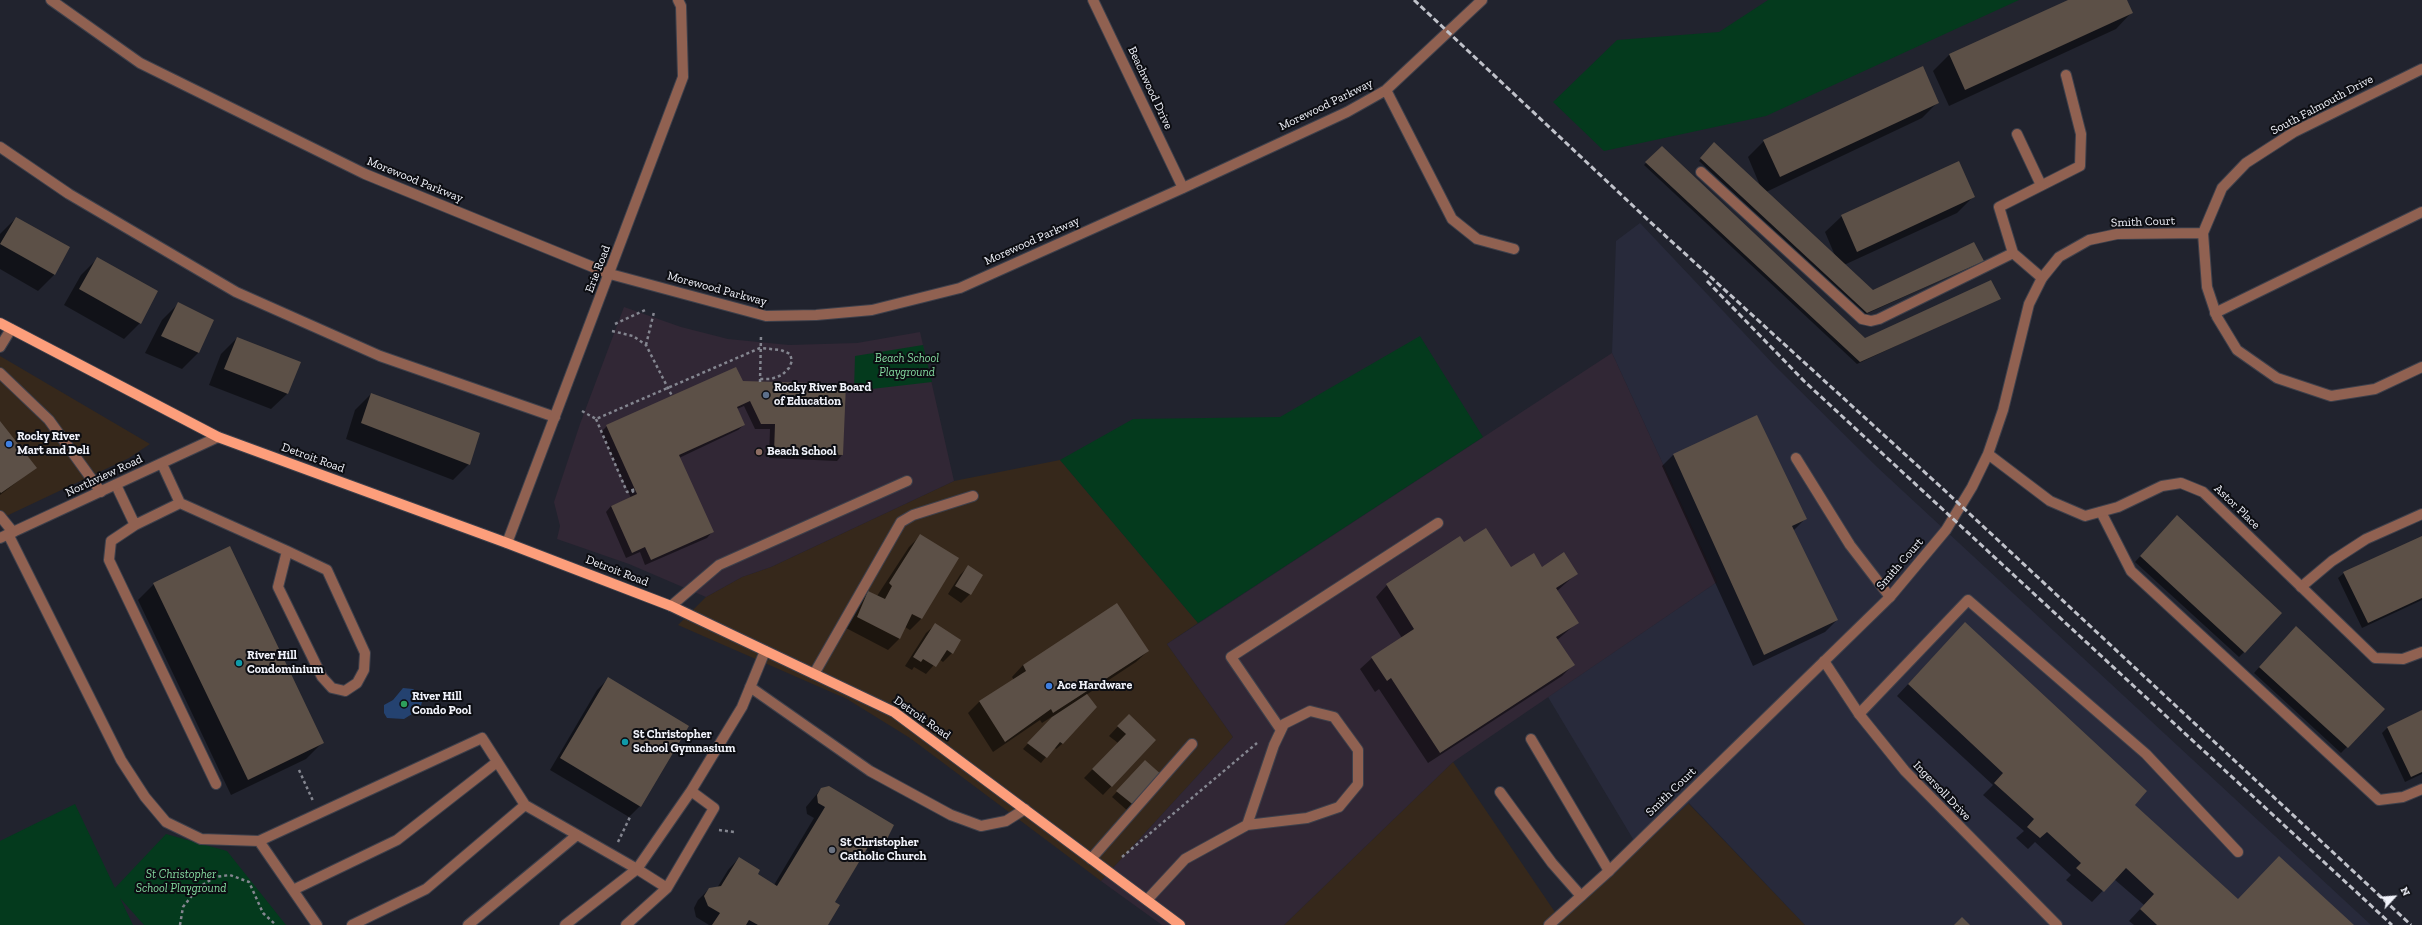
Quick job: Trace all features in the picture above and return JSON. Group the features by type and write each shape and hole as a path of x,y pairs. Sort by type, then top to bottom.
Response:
{"main road":[{"name":"Detroit Road","path":"0,323 218,438 507,543 671,606 894,712 1180,925"}],"street":[{"name":"Morewood Parkway","path":"51,0 140,63 350,167 610,274 766,316 816,315 872,310 960,288 1183,188 1347,112 1386,90 1482,0"},
{"name":"Erie Road","path":"507,543 610,274 683,77 681,6 678,0"},
{"name":"Beachwood Drive","path":"1094,0 1183,188"},
{"name":"South Falmouth Drive","path":"2204,233 2222,188 2246,163 2294,132 2422,69"},
{"path":"2042,278 2012,253 1999,207 2080,166 2081,134 2066,75"},
{"path":"1386,90 1452,219 1477,239 1514,249"},
{"path":"2017,134 2041,186"},
{"path":"0,147 69,194 236,292 380,356 555,417"},
{"path":"1701,172 1862,319 1871,321 1879,319 2012,253"},
{"path":"2215,313 2422,212"},
{"path":"2204,233 2207,287 2215,313 2238,350 2277,378 2331,396 2374,389 2422,367"},
{"name":"Smith Court","path":"1549,925 1609,871 1890,597 1946,530 1972,487 1988,454 2003,410 2029,304 2042,278 2059,257 2089,240 2117,234 2204,233"},
{"path":"0,348 11,328"},
{"path":"0,373 49,420 101,492"},
{"name":"Northview Road","path":"7,535 218,438"},
{"name":"Astor Place","path":"1988,454 2050,501 2085,516 2118,507 2162,486 2181,483 2202,492 2375,658 2403,660 2422,652"},
{"path":"1796,458 1850,545 1890,597"},
{"path":"162,464 180,503 287,551 327,570 365,653 364,670 357,684 345,691 332,688 322,677 278,587 287,551"},
{"path":"671,606 719,565 907,481"},
{"path":"116,485 135,525"},
{"path":"814,674 901,522 912,515 973,496"},
{"path":"180,503 135,525 111,541 109,560 216,784"},
{"path":"2101,512 2131,571 2379,800 2403,797 2422,788"},
{"path":"2301,587 2332,561 2366,539 2422,514"},
{"path":"0,516 7,535 121,760 145,797 166,822 202,839 260,841 482,738 525,805 637,869 667,888"},
{"path":"1281,730 1231,657 1438,523"},
{"path":"1859,714 1968,600 2146,754 2238,852"},
{"path":"565,925 637,869 691,791 742,707 765,651"},
{"name":"Ingersoll Drive","path":"1824,661 1859,714 1905,772 2057,925"},
{"path":"750,687 870,771 951,815 981,826 1006,821 1025,809"},
{"path":"1147,900 1185,859 1247,825 1307,818 1339,807 1358,784 1358,750 1334,717 1310,711 1284,724 1274,745 1247,825"},
{"path":"1531,739 1609,871"},
{"path":"1091,859 1192,744"},
{"path":"293,890 397,840 497,762"},
{"path":"626,925 667,888 714,808 691,791"},
{"path":"1500,792 1552,863 1581,896"},
{"path":"352,925 426,889 525,805"},
{"path":"468,925 577,834"},
{"path":"260,841 317,925"}],"path":[{"path":"615,324 645,310"},
{"path":"646,344 654,312"},
{"path":"612,332 633,336 646,344 672,396"},
{"path":"596,419 669,389 760,348 781,350 790,354 792,361 789,368 782,376 760,380 760,348 761,336"},
{"path":"582,411 596,419 627,492 633,489 634,495"},
{"path":"1122,857 1257,743"},
{"path":"299,770 319,814"},
{"path":"612,855 630,817"},
{"path":"180,925 183,907 198,888 214,877 230,875 249,882 263,913 276,925"}],"shaded area":[{"path":"1640,223 1776,367 1877,467 2371,925 1805,925 1689,803 1639,849 1548,697 1717,582 1612,353 1616,241"},
{"name":"Beach School","path":"624,307 681,327 728,339 789,345 857,343 920,332 954,481 771,567 742,577 706,597 629,564 557,539 560,526 554,502 580,424"},
{"path":"1612,353 1717,582 1453,762 1284,925 1162,925 1101,881 1233,737 1167,644"},
{"path":"0,356 150,444 129,458 0,519"},
{"path":"1060,460 1198,623 1167,644 1233,737 1101,881 910,738 847,699 678,625 706,597 742,577 771,567 954,481"},
{"path":"1453,762 1561,921 1688,803 1805,925 1284,925"}],"green space":[{"path":"1768,0 2019,0 1766,116 1604,151 1553,102 1617,40 1719,32"},
{"path":"1420,336 1483,437 1198,623 1060,460 1133,419 1280,417"},
{"name":"Beach School Playground","path":"923,345 932,382 854,391 855,356"},
{"name":"St Christopher School Playground","path":"75,804 115,888 166,834 227,851 286,925 144,925 120,898 133,925 0,925 0,841"}],"water":[{"name":"River Hill Condo Pool","path":"403,688 413,689 419,694 422,702 420,709 404,719 387,718 384,713 384,705 393,700"}],"building":[{"path":"2068,0 2127,0 2133,13 1965,90 1949,54"},
{"path":"1923,66 1939,103 1780,177 1763,140"},
{"path":"1714,142 1873,290 1974,242 1984,261 1867,313 1700,158"},
{"path":"1662,146 1865,338 1991,280 2001,299 1860,362 1645,162"},
{"path":"1959,161 1975,197 1857,252 1841,215"},
{"path":"16,217 70,247 55,275 0,244"},
{"path":"97,257 158,291 141,324 79,289"},
{"path":"178,302 214,320 199,353 161,336"},
{"path":"237,337 301,362 288,394 224,369"},
{"name":"Beach School","path":"736,367 743,381 846,384 843,455 774,453 775,424 761,424 750,401 737,407 745,425 679,455 714,532 651,560 645,547 632,553 611,506 637,494 606,425"},
{"path":"371,393 480,433 470,465 361,423"},
{"path":"1757,415 1807,519 1792,526 1838,620 1764,655 1673,454"},
{"name":"Rocky River Mart and Deli","path":"0,421 37,468 1,493 0,492"},
{"path":"2177,515 2282,613 2245,653 2140,556"},
{"path":"1486,528 1511,567 1534,553 1542,567 1564,552 1578,574 1556,588 1579,623 1556,637 1575,665 1440,753 1391,678 1387,681 1371,657 1414,629 1386,584 1460,536 1464,542"},
{"path":"920,534 959,558 922,619 912,614 900,639 857,617 868,591 885,599 892,586 889,583"},
{"path":"2422,536 2422,598 2368,623 2343,572"},
{"name":"River Hill Condominium","path":"230,546 324,743 248,780 153,583"},
{"path":"968,565 983,575 971,595 955,586"},
{"name":"Ace Hardware","path":"1117,603 1149,651 1053,713 1051,709 1005,742 979,701 1026,671 1023,665"},
{"path":"1965,622 2147,791 2135,805 2238,899 2279,856 2354,925 2157,925 2140,909 2154,894 2126,868 2104,892 2076,868 2081,863 2047,832 2040,838 2027,827 2034,819 1994,783 2003,773 1908,684"},
{"path":"935,623 961,640 953,654 947,650 936,667 923,659 921,662 913,657"},
{"path":"2296,626 2385,709 2348,748 2259,667"},
{"name":"St Christopher School Gymnasium","path":"608,677 689,726 641,807 560,758"},
{"path":"1087,694 1097,707 1063,744 1060,742 1047,758 1027,743 1052,717"},
{"path":"2422,710 2422,772 2411,777 2387,727"},
{"path":"1129,714 1156,740 1112,787 1092,769 1126,734 1117,726"},
{"path":"1145,760 1163,776 1136,807 1116,791"},
{"name":"St Christopher Catholic Church","path":"829,786 894,825 885,843 874,837 835,902 840,905 828,925 758,925 749,920 746,925 712,925 720,913 708,906 704,896 709,888 721,886 739,857 760,870 758,874 777,886 825,807 818,803 817,795 821,788"},
{"path":"1962,917 1970,925 1954,925"}],"railway":[{"path":"1414,0 1647,219 1942,488 2411,925"},
{"path":"1707,281 1804,381 2392,925"}],"place":[{"name":"Rocky River Board of Education","path":"766,395"},
{"name":"Rocky River Mart and Deli","path":"9,444"},
{"name":"Beach School","path":"759,452"},
{"name":"River Hill Condominium","path":"239,663"},
{"name":"Ace Hardware","path":"1049,686"},
{"name":"River Hill Condo Pool","path":"404,704"},
{"name":"St Christopher School Gymnasium","path":"625,742"},
{"name":"St Christopher Catholic Church","path":"832,850"}]}
